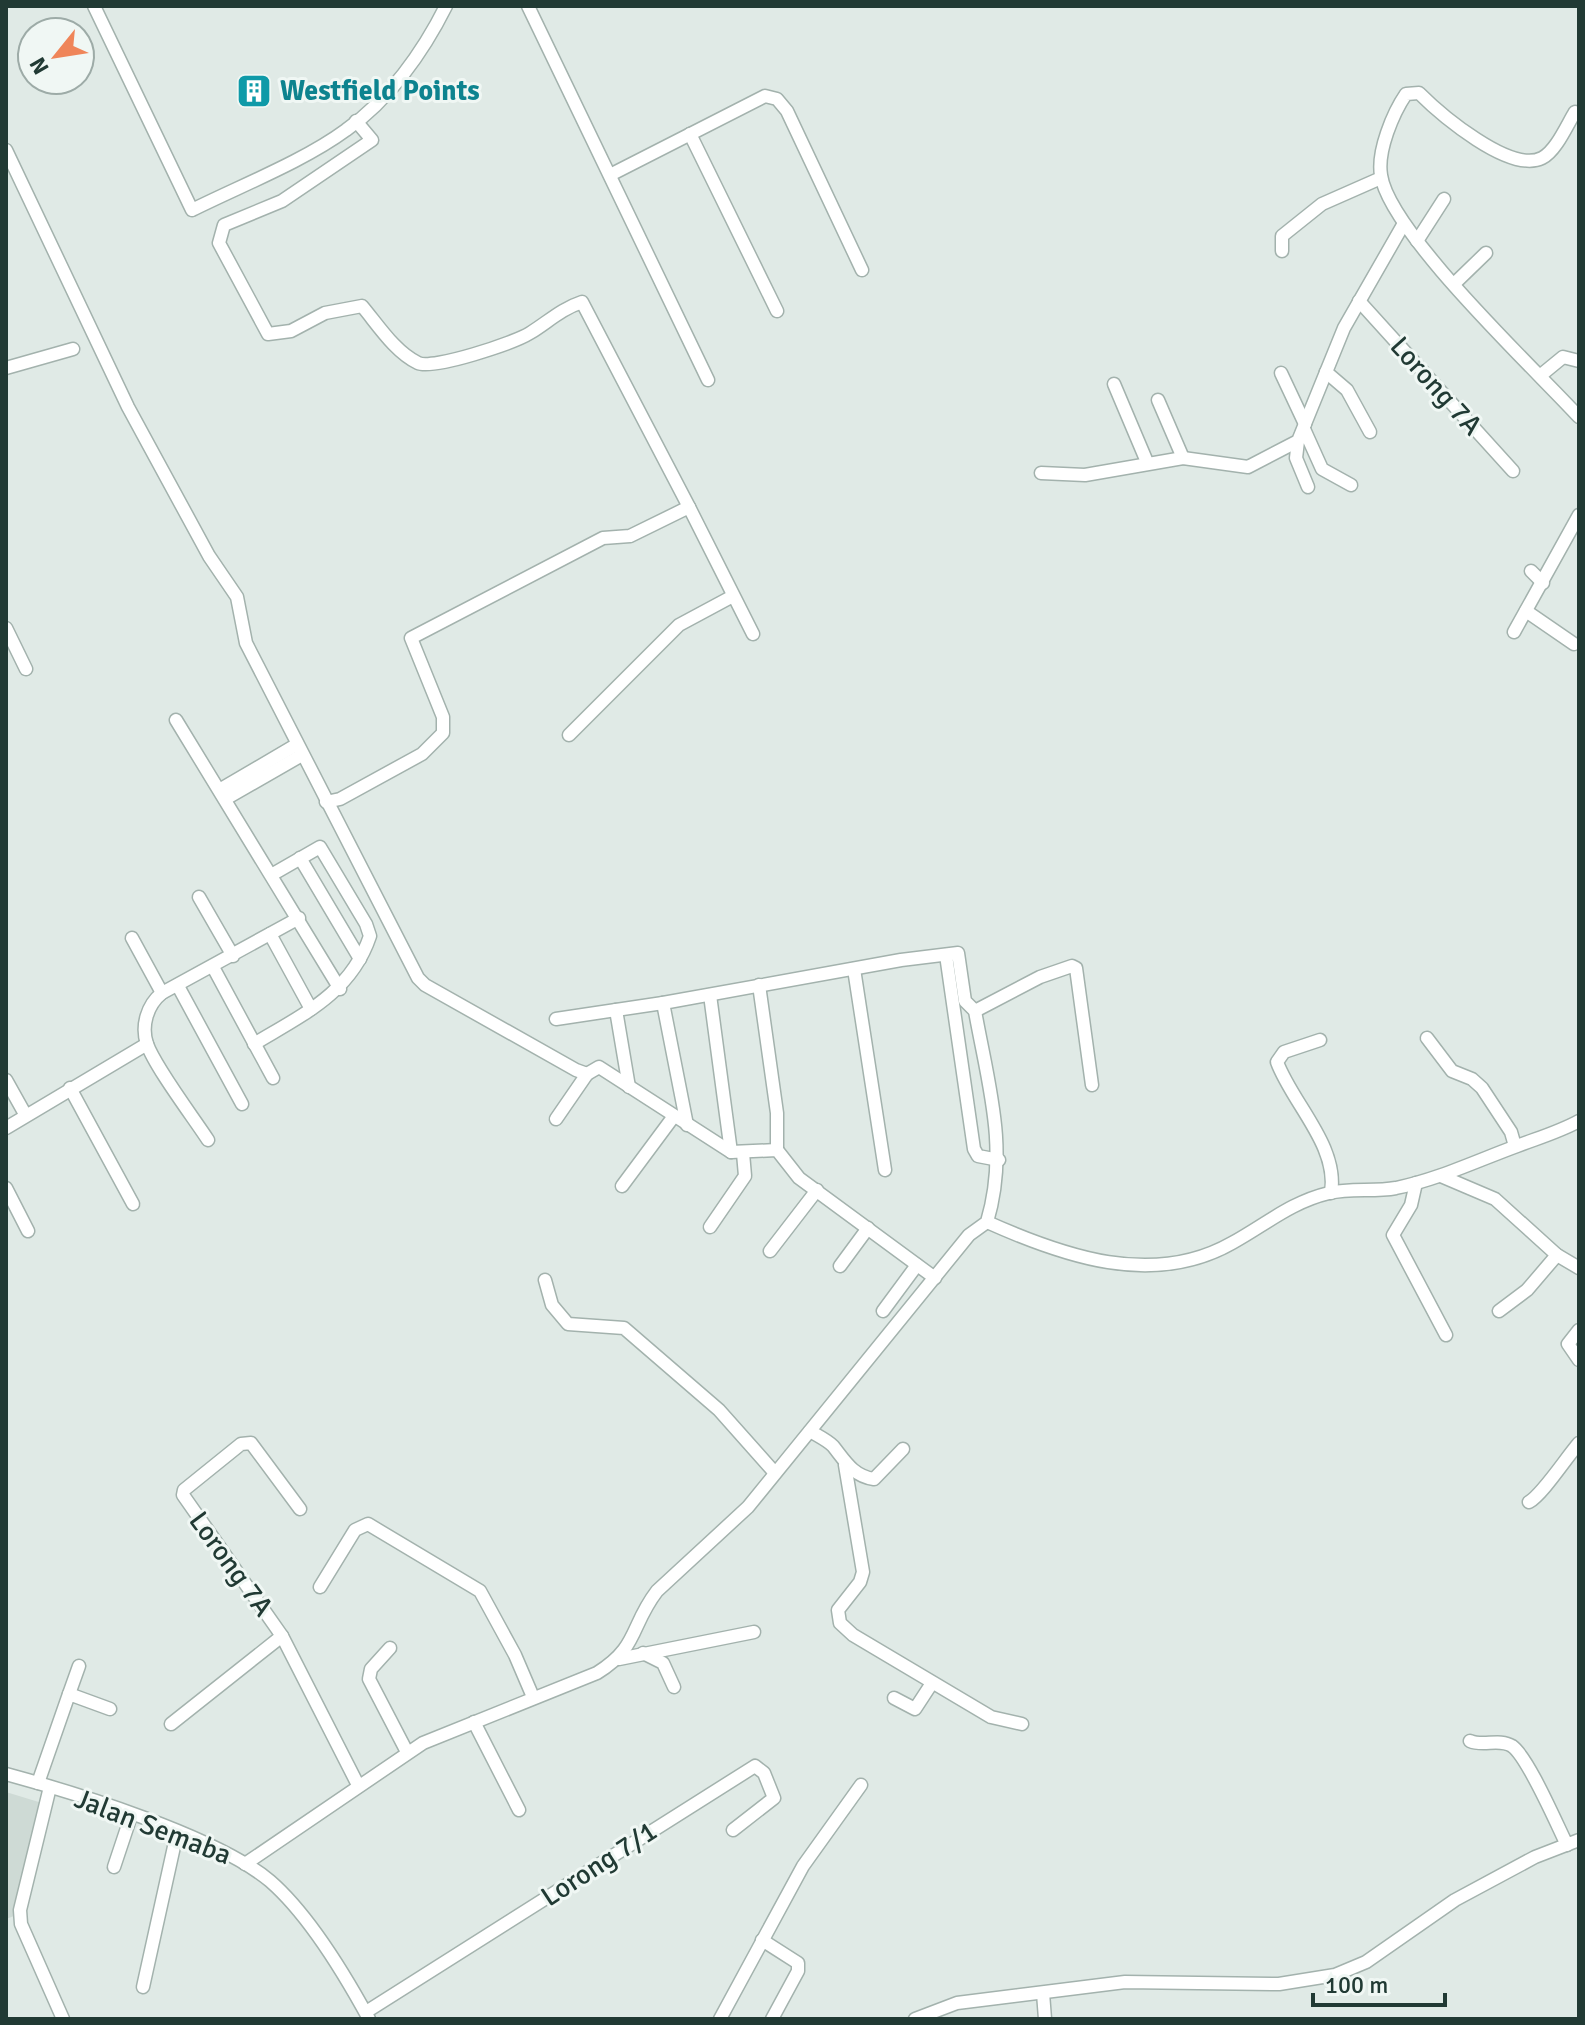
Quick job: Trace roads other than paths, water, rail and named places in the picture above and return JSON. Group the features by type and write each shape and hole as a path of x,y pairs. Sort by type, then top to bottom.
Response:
{"street":[{"path":"92,9 192,210 346,130 390,89 429,40 446,6"},
{"path":"528,6 708,380"},
{"path":"1575,112 1549,153 1534,160 1518,158 1463,133 1419,93 1406,94 1390,128 1381,178 1403,225 1579,417"},
{"path":"610,175 765,96 777,99 787,111 862,270"},
{"path":"356,121 372,140 282,201 224,225 219,243 268,334 291,331 325,313 362,306 402,352 421,365 442,363 530,333 562,309 582,302 753,634"},
{"path":"690,134 777,311"},
{"path":"6,150 128,407 209,556 237,597 246,643 418,978 425,985 587,1074"},
{"path":"1282,251 1282,236 1312,210 1381,178"},
{"path":"1417,241 1444,199"},
{"path":"1308,487 1296,458 1303,431 1359,301 1403,225"},
{"path":"1455,283 1486,253"},
{"name":"Lorong 7A","path":"1359,301 1513,471"},
{"path":"6,368 73,349"},
{"path":"1541,375 1563,357 1579,361"},
{"path":"1326,372 1347,390 1370,432"},
{"path":"1281,373 1303,431 1322,469 1351,485"},
{"path":"1114,384 1147,462"},
{"path":"1158,400 1183,458"},
{"path":"1041,473 1085,475 1183,458 1248,467 1303,431"},
{"path":"326,802 340,799 422,754 443,733 443,717 411,638 603,538 630,536 689,507"},
{"path":"1514,632 1579,515"},
{"path":"1531,571 1543,583"},
{"path":"569,735 679,625 733,596"},
{"path":"1526,611 1574,644"},
{"path":"7,631 26,669"},
{"path":"176,720 273,874 340,989"},
{"path":"224,794 299,750"},
{"path":"254,1044 340,989 360,959 370,936 352,899 320,847 273,874"},
{"path":"300,858 360,959"},
{"path":"199,897 233,956"},
{"path":"208,1140 147,1044 145,1021 149,1007 162,993 299,918"},
{"path":"270,934 311,1009"},
{"path":"132,938 162,993"},
{"path":"556,1019 958,953 965,1001 975,1011 999,1160 987,1222 969,1235 745,1510 657,1591 619,1659"},
{"path":"946,955 974,1149 978,1156 999,1160"},
{"path":"975,1011 1040,977 1072,966 1076,968 1092,1085"},
{"path":"213,967 273,1078"},
{"path":"854,969 885,1170"},
{"path":"759,985 777,1113 777,1150 799,1178 935,1278"},
{"path":"178,986 242,1104"},
{"path":"710,995 737,1152 745,1176 710,1227"},
{"path":"663,1003 687,1125"},
{"path":"616,1010 629,1087"},
{"path":"1427,1038 1452,1071 1472,1079 1482,1088 1511,1132 1515,1146"},
{"path":"1320,1040 1284,1052 1277,1062 1300,1101 1333,1172 1331,1193"},
{"path":"6,1128 147,1044"},
{"path":"556,1119 587,1074 599,1067 687,1125 737,1152 777,1150"},
{"path":"6,1080 25,1114"},
{"path":"70,1088 133,1204"},
{"path":"622,1186 674,1116"},
{"path":"987,1222 1091,1261 1117,1265 1201,1259 1234,1243 1283,1210 1331,1193 1393,1189 1441,1176 1579,1121"},
{"path":"1441,1176 1495,1199 1557,1255 1579,1268"},
{"path":"1416,1183 1411,1205 1393,1235 1446,1335"},
{"path":"6,1188 28,1231"},
{"path":"770,1251 817,1190"},
{"path":"840,1266 868,1228"},
{"path":"1499,1311 1527,1290 1557,1255"},
{"path":"883,1311 917,1265"},
{"path":"545,1280 552,1305 568,1324 624,1328 719,1410 775,1473"},
{"path":"1579,1330 1568,1344 1579,1360"},
{"path":"810,1431 829,1443 845,1465 863,1572 860,1582 838,1610 840,1623 853,1635 991,1717 1022,1724"},
{"name":"Lorong 7A","path":"300,1509 260,1450 251,1443 241,1444 184,1490 183,1495 282,1636 358,1785"},
{"path":"1529,1502 1542,1494 1561,1462 1579,1443"},
{"path":"845,1465 874,1479 903,1449"},
{"path":"320,1587 355,1530 368,1524 480,1591 515,1655 533,1697"},
{"path":"245,1864 407,1752 533,1697 597,1673 619,1659 754,1632"},
{"path":"171,1724 282,1636"},
{"path":"390,1648 371,1669 369,1679 407,1752"},
{"path":"643,1653 663,1663 674,1687"},
{"path":"63,2019 21,1924 22,1895 44,1785 79,1666"},
{"path":"894,1698 915,1709 932,1683"},
{"path":"69,1694 110,1709"},
{"path":"474,1722 519,1810"},
{"path":"915,2019 957,2003 1125,1982 1279,1984 1335,1975 1366,1962 1455,1900 1535,1857 1573,1842 1512,1746 1496,1742 1480,1746 1470,1741"},
{"name":"Lorong 7/1","path":"368,2016 755,1766 764,1773 774,1798 733,1830"},
{"name":"Jalan Semaba","path":"6,1774 177,1833 245,1864 292,1903 368,2016"},
{"path":"724,2018 762,1940 813,1850 861,1785"},
{"path":"114,1867 131,1816"},
{"path":"143,1987 177,1833"},
{"path":"6,1929 21,1924"},
{"path":"762,1940 798,1963 798,1971 772,2019"},
{"path":"1043,1993 1045,2019"}],"place":[{"name":"Westfield Points","path":"254,91"}]}
